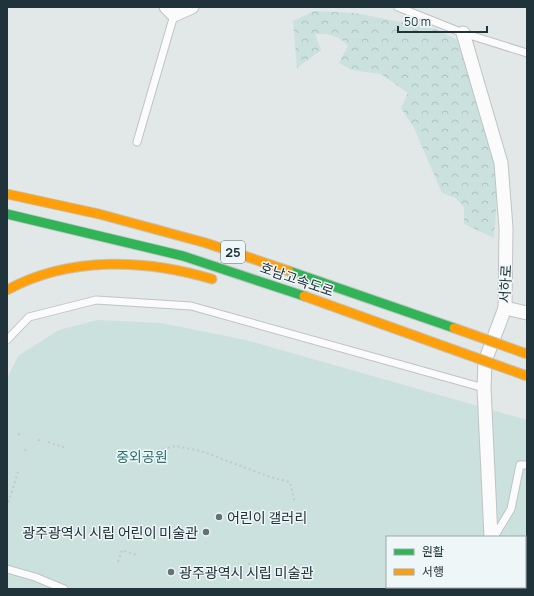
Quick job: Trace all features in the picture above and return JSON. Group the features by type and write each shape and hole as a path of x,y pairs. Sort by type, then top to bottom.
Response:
{"highway":[{"name":"호남고속도로","path":"7,194 99,214 206,243 527,354"},
{"name":"호남고속도로","path":"7,214 183,256 319,301 527,376"},
{"path":"7,290 21,281 60,271 101,266 144,265 202,276 224,282"},
{"path":"277,297 319,301"}],"street":[{"path":"170,11 192,7"},
{"name":"서하로","path":"463,33 501,163 506,228 505,308 485,361 484,388 492,536"},
{"path":"505,308 527,313"}],"lane":[{"path":"398,7 463,33 527,54"},
{"path":"137,142 170,11"},
{"path":"7,340 29,317 96,300 191,306 484,388"},
{"path":"493,536 511,509 520,465 527,465"},
{"path":"7,569 35,576 64,589"}],"path":[{"path":"18,434 22,435"},
{"path":"38,440 43,441"},
{"path":"48,442 66,448"},
{"path":"25,451 27,446"},
{"path":"158,450 176,446 202,451 270,477 290,482 295,503"},
{"path":"7,507 18,472"},
{"path":"118,562 122,550 137,554"},
{"path":"249,563 254,579"}],"green space":[{"path":"314,11 355,13 436,29 463,43 479,113 497,164 497,199 494,238 464,224 464,207 456,198 442,193 414,128 401,108 408,93 381,74 352,70 339,63 348,46 341,39 329,35 315,34 321,50 297,68 293,21"},
{"name":"중외공원","path":"98,320 161,323 246,340 527,420 527,589 7,589 7,379 18,356 59,330"}],"traffic: fast":[{"path":"7,214 183,256 304,296"},
{"path":"289,271 454,328"}],"traffic: slow":[{"path":"7,194 99,214 206,243 289,271"},
{"path":"7,290 31,279 56,271 82,266 108,264 161,268 187,272 212,279"},
{"path":"304,296 446,347"},
{"path":"454,328 527,354"},
{"path":"446,347 527,376"}],"place":[{"name":"어린이 갤러리","path":"219,517"},
{"name":"광주광역시 시립 어린이 미술관","path":"206,532"},
{"name":"광주광역시 시립 미술관","path":"171,572"}]}
